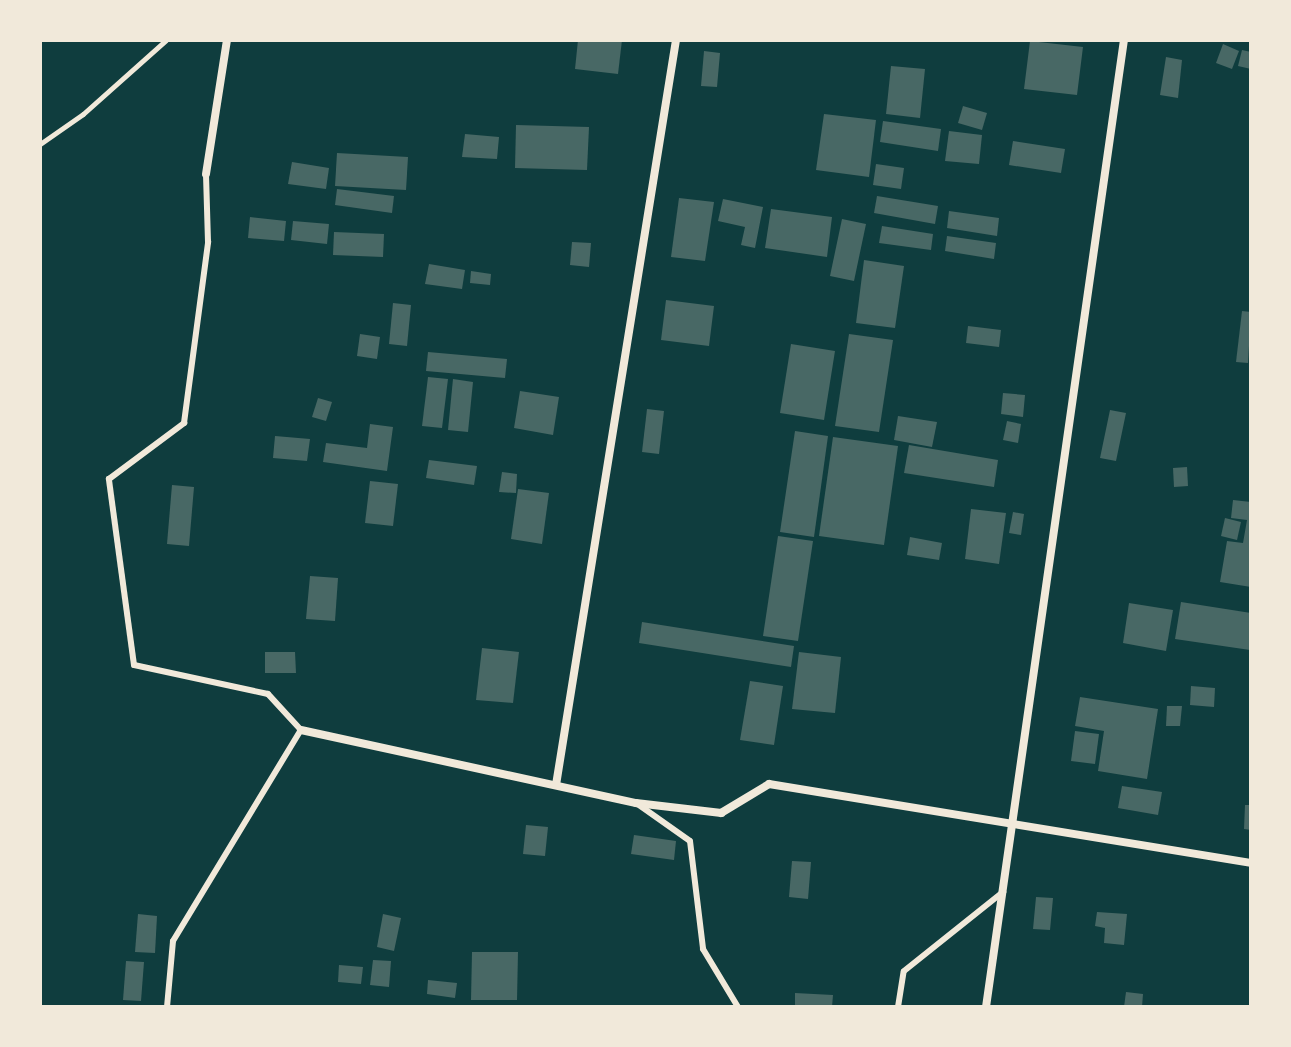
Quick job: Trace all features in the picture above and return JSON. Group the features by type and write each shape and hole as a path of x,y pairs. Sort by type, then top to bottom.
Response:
{"street":[{"path":"206,174 227,40"},
{"path":"556,785 676,40"},
{"path":"986,1007 1010,821 1124,40"},
{"path":"301,730 636,803 721,813 769,784 1010,821 1251,863"}],"lane":[{"path":"167,1007 173,941 301,730 268,694 134,665 109,479 184,423 208,242 206,174"},
{"path":"636,803 690,841 703,949 738,1007"},
{"path":"898,1007 904,971 1003,892"}],"path":[{"path":"40,144 83,114 166,40"}],"building":[{"path":"578,40 622,40 618,74 575,69"},
{"path":"1030,41 1083,47 1077,95 1024,89"},
{"path":"1223,44 1239,51 1232,69 1216,63"},
{"path":"1242,50 1251,52 1251,69 1238,66"},
{"path":"704,51 720,53 717,87 701,86"},
{"path":"1166,57 1182,60 1178,98 1160,95"},
{"path":"891,66 925,69 920,118 886,114"},
{"path":"963,106 987,113 982,130 958,123"},
{"path":"824,114 876,120 869,177 816,170"},
{"path":"883,121 941,129 938,151 880,142"},
{"path":"516,125 589,127 587,170 515,168"},
{"path":"949,131 982,135 979,164 945,161"},
{"path":"465,134 499,137 497,159 462,157"},
{"path":"1013,141 1065,149 1061,173 1009,165"},
{"path":"337,153 408,157 406,190 335,186"},
{"path":"292,162 329,168 326,189 288,184"},
{"path":"876,164 904,168 901,189 873,185"},
{"path":"337,189 394,196 392,213 335,205"},
{"path":"877,196 938,206 935,224 874,213"},
{"path":"679,198 714,202 705,261 671,257"},
{"path":"723,199 763,207 755,248 741,245 745,227 718,221"},
{"path":"771,209 832,217 827,257 765,248"},
{"path":"949,211 999,218 997,236 947,228"},
{"path":"250,217 286,221 284,241 248,238"},
{"path":"842,219 866,224 854,281 830,276"},
{"path":"293,221 329,224 327,244 291,240"},
{"path":"882,226 933,234 931,250 879,243"},
{"path":"334,232 384,234 383,257 333,255"},
{"path":"947,236 996,243 994,259 945,251"},
{"path":"572,242 591,243 589,267 570,265"},
{"path":"864,260 904,266 895,328 856,323"},
{"path":"429,264 465,270 462,289 425,284"},
{"path":"471,271 491,274 490,285 470,283"},
{"path":"666,300 714,306 709,346 661,340"},
{"path":"393,303 411,305 407,346 389,344"},
{"path":"1242,311 1251,312 1248,363 1236,362"},
{"path":"968,326 1001,330 999,347 966,343"},
{"path":"360,334 380,337 377,359 357,356"},
{"path":"849,334 893,340 879,432 835,426"},
{"path":"791,344 835,351 824,420 780,413"},
{"path":"428,352 507,359 505,378 426,371"},
{"path":"428,377 448,379 442,428 422,426"},
{"path":"453,379 473,382 468,432 448,430"},
{"path":"520,391 559,397 553,435 514,428"},
{"path":"1003,393 1025,395 1023,417 1001,414"},
{"path":"318,398 332,402 326,421 312,417"},
{"path":"647,409 664,411 659,454 642,452"},
{"path":"1110,410 1126,413 1116,461 1100,458"},
{"path":"898,416 937,422 932,447 894,440"},
{"path":"1007,421 1021,424 1018,443 1003,440"},
{"path":"370,424 393,427 387,471 323,462 326,443 367,448"},
{"path":"795,431 828,436 814,537 780,532"},
{"path":"275,436 310,439 307,461 273,458"},
{"path":"833,437 898,446 884,545 819,536"},
{"path":"909,445 998,460 994,487 904,473"},
{"path":"429,460 477,466 474,485 426,478"},
{"path":"1187,467 1188,486 1174,487 1173,468"},
{"path":"502,472 517,474 516,493 499,492"},
{"path":"370,481 398,484 393,526 365,523"},
{"path":"172,485 194,487 189,546 167,544"},
{"path":"518,489 549,493 542,544 511,539"},
{"path":"1233,500 1251,502 1251,587 1220,582 1227,541 1243,543 1247,520 1231,518"},
{"path":"971,509 1006,513 999,564 965,559"},
{"path":"1013,512 1024,514 1021,535 1009,533"},
{"path":"1225,518 1241,522 1237,540 1221,536"},
{"path":"778,536 813,541 798,641 763,636"},
{"path":"910,537 942,543 939,560 907,555"},
{"path":"310,576 338,578 335,621 306,619"},
{"path":"1181,602 1251,613 1250,650 1175,639"},
{"path":"1129,603 1173,610 1166,651 1123,643"},
{"path":"642,622 794,646 791,667 639,643"},
{"path":"482,648 519,652 513,703 476,700"},
{"path":"265,652 295,652 296,673 265,673"},
{"path":"799,652 841,657 835,713 792,709"},
{"path":"750,681 783,686 774,745 740,740"},
{"path":"1191,686 1215,688 1214,707 1190,705"},
{"path":"1080,697 1158,709 1147,779 1098,771 1104,731 1075,726"},
{"path":"1167,706 1182,706 1180,726 1166,726"},
{"path":"1075,731 1099,734 1095,764 1071,761"},
{"path":"1122,786 1162,792 1158,815 1118,808"},
{"path":"1245,805 1251,805 1251,830 1244,829"},
{"path":"526,825 548,827 545,856 523,854"},
{"path":"634,835 676,841 674,860 631,854"},
{"path":"792,861 811,862 808,899 789,897"},
{"path":"1036,897 1053,898 1050,930 1033,929"},
{"path":"1097,912 1127,914 1124,945 1104,943 1105,928 1095,926"},
{"path":"138,914 157,916 155,953 135,952"},
{"path":"383,914 401,918 394,951 377,947"},
{"path":"472,952 518,952 517,1000 471,1000"},
{"path":"373,960 391,961 389,987 370,985"},
{"path":"126,961 144,962 141,1001 123,1000"},
{"path":"339,965 363,967 361,984 338,982"},
{"path":"428,980 457,983 455,998 427,994"},
{"path":"1126,992 1143,994 1142,1007 1124,1007"},
{"path":"795,993 833,995 832,1007 795,1007"}]}
